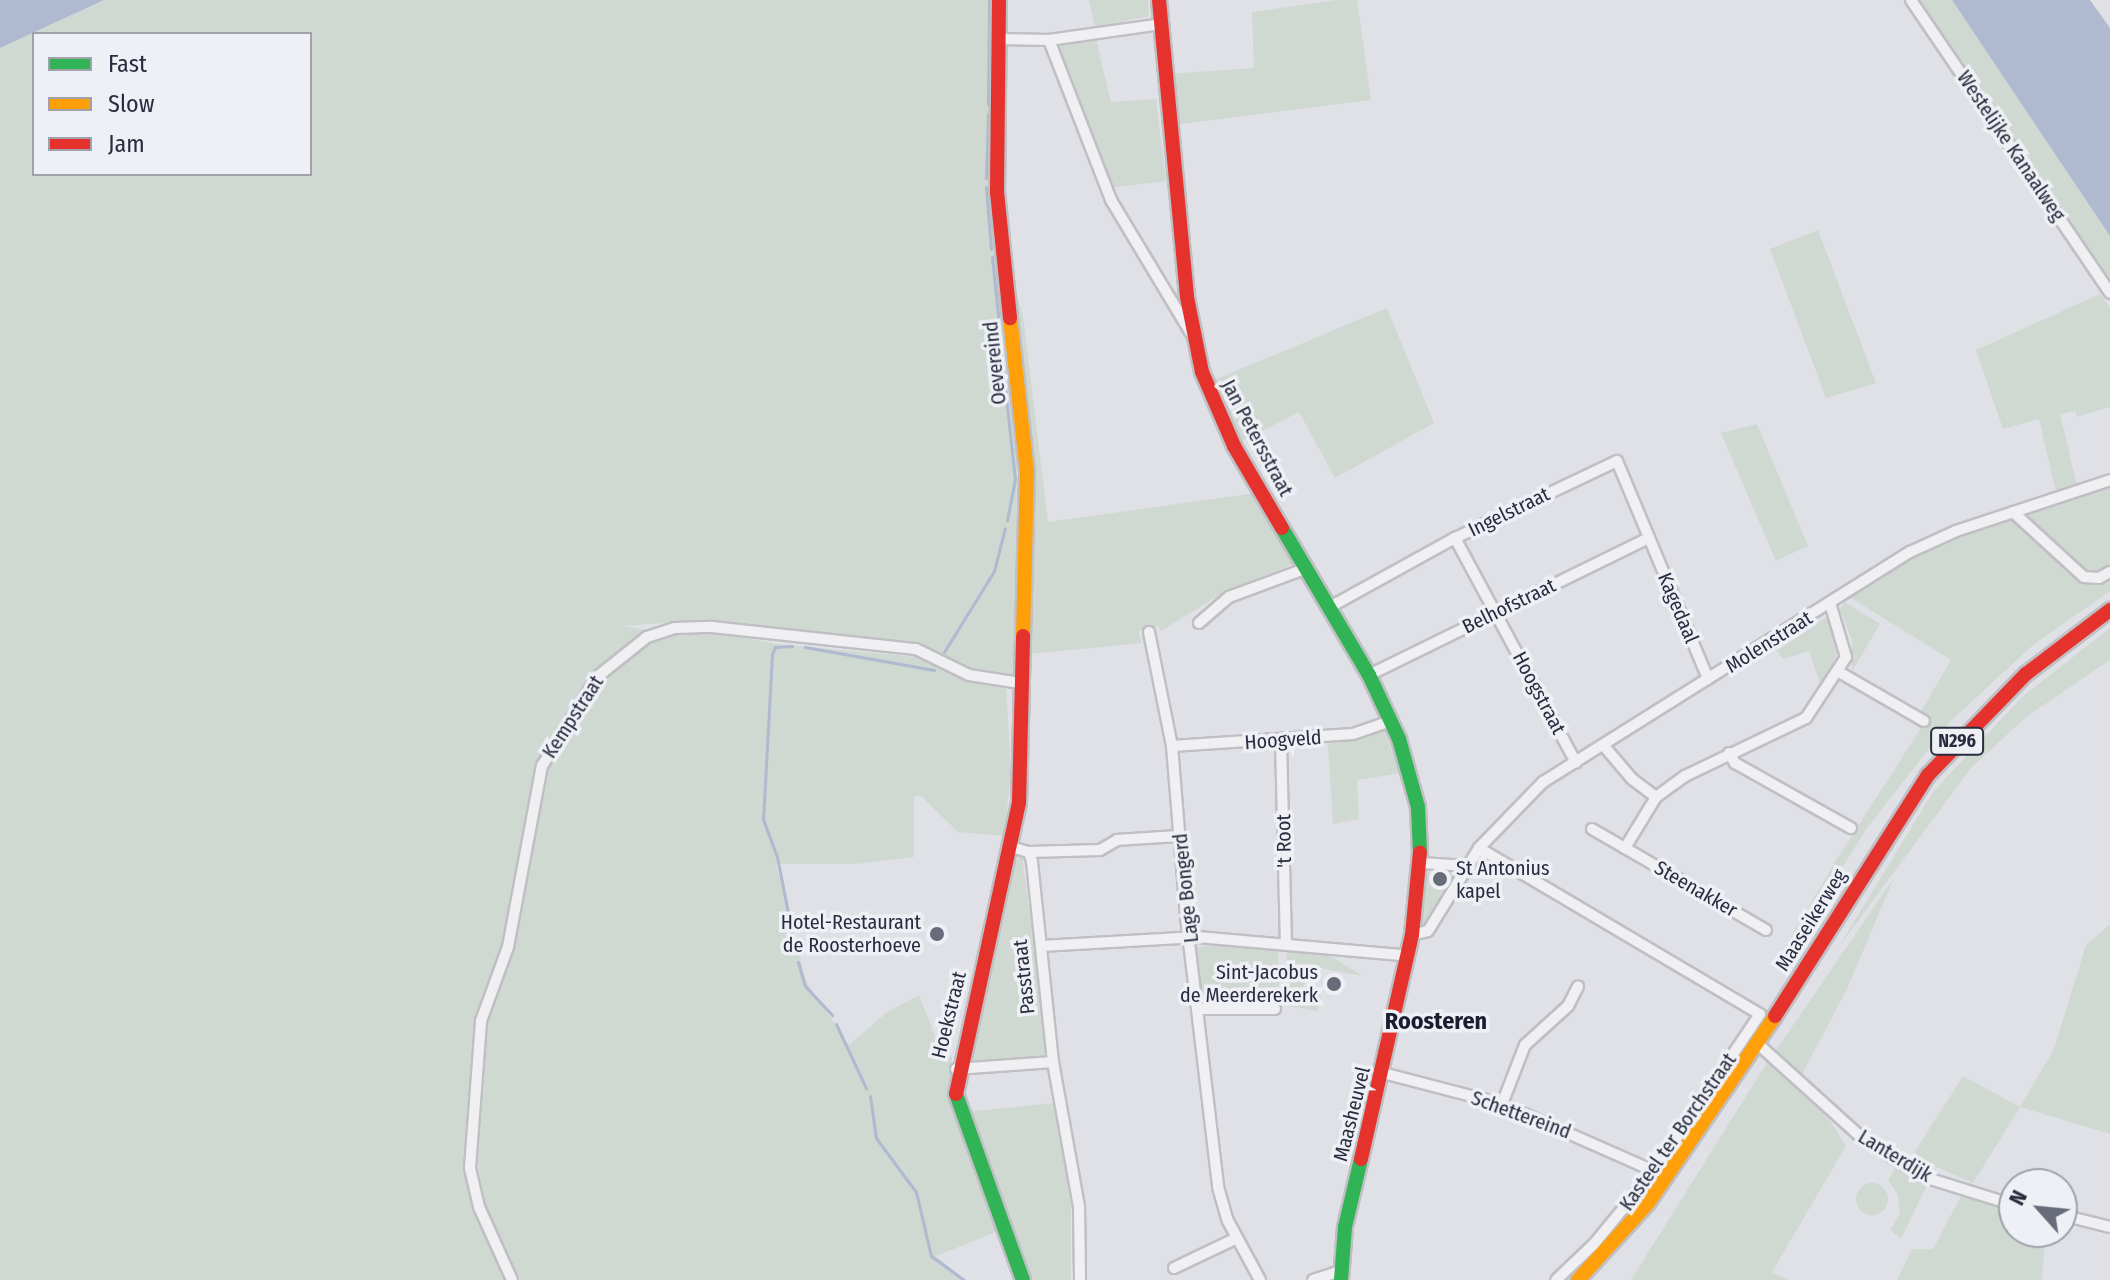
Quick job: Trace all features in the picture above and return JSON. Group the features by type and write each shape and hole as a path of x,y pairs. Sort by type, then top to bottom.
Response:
{"street":[{"name":"Oevereind","path":"999,0 997,192 1027,473 1020,683"},
{"name":"Jan Petersstraat","path":"1159,0 1194,338 1220,418 1369,675 1391,721 1412,776 1421,863"},
{"name":"Westelijke Kanaalweg","path":"1911,0 2110,293"},
{"path":"999,39 1049,40 1161,24"},
{"path":"1049,40 1111,200 1194,338"},
{"name":"Ingelstraat","path":"1330,607 1455,538 1617,461 1649,538"},
{"name":"Molenstraat","path":"1412,935 1428,931 1479,848 1514,807 1576,763 1910,552 2013,512 2110,480"},
{"path":"2013,512 2084,577 2099,578 2110,572"},
{"name":"Hoogstraat","path":"1455,538 1576,763"},
{"name":"Belhofstraat","path":"1369,675 1649,538"},
{"name":"Kagedaal","path":"1649,538 1708,679"},
{"path":"1199,623 1229,597 1307,568"},
{"path":"1625,848 1656,797 1729,753 1806,718 1839,672 1846,647 1830,603"},
{"name":"Maaseikerweg","path":"1578,1280 1656,1194 1758,1044 1928,775 2026,674 2110,610"},
{"name":"Kempstraat","path":"512,1280 479,1207 470,1168 481,1021 508,947 542,766 597,677 647,637 675,628 712,627 916,649 969,675 1020,683"},
{"name":"Lage Bongerd","path":"1149,632 1172,746 1181,819 1177,836 1200,1009 1218,1187 1237,1238 1260,1280"},
{"path":"1839,672 1924,721"},
{"path":"1020,683 1019,803 1011,847 1029,852 1100,850 1117,840 1177,836"},
{"name":"Hoogveld","path":"1172,746 1353,734 1391,721"},
{"name":"'t Root","path":"1281,741 1286,941"},
{"path":"1604,746 1632,779 1656,797"},
{"path":"1729,753 1735,763 1851,828"},
{"name":"Steenakker","path":"1592,829 1766,930"},
{"name":"Hoekstraat","path":"1011,847 956,1069 960,1115 1023,1280"},
{"name":"Kasteel ter Borchstraat","path":"1479,848 1760,1014 1654,1171 1594,1244 1556,1280"},
{"name":"Passtraat","path":"1029,852 1053,1062 1079,1206 1080,1280"},
{"path":"1421,863 1467,866"},
{"name":"Maasheuvel","path":"1341,1276 1345,1227 1409,956 1421,863"},
{"path":"1041,946 1190,937 1286,941 1409,956"},
{"path":"1502,1104 1525,1045 1560,1015 1578,986"},
{"path":"1200,1009 1275,1009"},
{"name":"Lanterdijk","path":"1758,1044 1863,1139 1924,1177 1998,1200"},
{"path":"956,1069 1053,1062"},
{"name":"Schettereind","path":"1383,1073 1502,1104 1654,1171"},
{"path":"2078,1219 2110,1227"},
{"path":"1174,1268 1237,1238"},
{"path":"1313,1280 1341,1276"}],"shaded area":[{"path":"104,0 991,0 993,229 1017,460 1015,670 1011,677 977,672 923,645 706,620 623,626 653,631 600,668 541,753 506,931 476,1023 466,1167 475,1209 507,1280 0,1280 0,48 32,33 32,176 312,176 312,32 35,32"},
{"path":"1089,0 1148,0 1149,16 1095,27"},
{"path":"1357,0 1371,100 1174,125 1169,74 1254,68 1252,12"},
{"path":"1914,0 1952,0 1983,45 2110,236 2110,293"},
{"path":"1095,35 1111,102 1156,99 1166,181 1109,188 1053,41"},
{"path":"1818,230 1876,383 1826,398 1770,249"},
{"path":"1009,271 1023,316 1048,522 1256,493 1295,563 1226,591 1161,631 1158,626 1138,631 1142,643 1029,654 1032,468"},
{"path":"2100,294 2110,308 2110,407 2077,417 2075,411 2060,414 2077,486 2056,492 2039,419 2003,429 1976,350"},
{"path":"1387,308 1434,423 1335,478 1299,412 1242,441 1212,381"},
{"path":"1757,424 1808,546 1776,561 1721,433"},
{"path":"2110,487 2110,591 2033,645 1950,722 1867,828 1787,955 1786,946 1835,862 1921,728 1913,725 1951,660 1848,596 1948,539"},
{"path":"1844,602 1880,624 1852,671 1852,640 1840,610"},
{"path":"1827,617 1838,649 1823,692 1809,651 1783,659 1777,651"},
{"path":"2110,628 2110,660 2026,717 1971,768 1838,948 1933,792 2022,697"},
{"path":"716,632 776,644 918,657 964,678 1006,686 1011,773 1004,836 958,832 921,796 914,796 914,857 855,864 776,864 806,981 849,1045 886,1013 919,995 941,1052 952,1057 950,1103 996,1232 936,1256 965,1280 520,1280 486,1207 478,1167 486,1016 510,951 549,754 600,678 628,653 669,633"},
{"path":"1384,731 1401,773 1357,780 1359,819 1333,824 1328,744"},
{"path":"1022,856 1046,1036 1044,1059 968,1065 964,1061 1009,876 1013,862"},
{"path":"1448,870 1455,871 1455,878 1419,932 1426,872 1439,873 1436,881 1442,883"},
{"path":"1894,878 1846,991 1800,1078 1774,1053"},
{"path":"2110,924 2110,1134 2020,1107 2054,1049 2086,945"},
{"path":"1244,943 1284,948 1278,952 1279,988 1286,988 1287,948 1324,952 1363,976 1308,966 1302,996 1321,996 1318,1011 1238,997 1216,998 1203,1006 1196,947"},
{"path":"1768,1061 1829,1120 1846,1146 1772,1272 1788,1280 1631,1280"},
{"path":"1963,1076 2020,1107 1973,1183 1912,1156"},
{"path":"1054,1103 1071,1205 1071,1280 1026,1280 966,1112"},
{"path":"1895,1168 1927,1185 1901,1239 1890,1230 1900,1214 1898,1195 1888,1180"},
{"path":"1872,1183 1884,1187 1888,1199 1884,1211 1872,1215 1860,1211 1856,1199 1860,1187"},
{"path":"1961,1196 1998,1206 1998,1248 2044,1248 2042,1280 1897,1280 1912,1249 1933,1249"}],"water":[{"path":"0,0 104,0 32,32 0,48"},
{"path":"1952,0 2090,0 2110,28 2110,236"}],"waterway":[{"path":"988,104 989,0"},
{"path":"986,178 988,114"},
{"path":"986,187 991,249"},
{"path":"992,257 1001,343"},
{"path":"1001,351 1015,479 1007,520"},
{"path":"944,652 994,571 1005,528"},
{"path":"792,646 775,647 772,654 763,819 777,857 796,953"},
{"path":"805,647 934,670"},
{"path":"798,962 805,986 832,1015"},
{"path":"836,1024 866,1088"},
{"path":"870,1096 876,1138 916,1192 931,1256 964,1280"}],"traffic: fast":[{"path":"1282,528 1369,675 1399,739 1418,807 1420,852"},
{"path":"956,1094 1023,1280"},
{"path":"1341,1280 1345,1227 1361,1159"}],"traffic: slow":[{"path":"1010,318 1027,473 1023,636"},
{"path":"1578,1280 1648,1203 1775,1016"}],"traffic: jam":[{"path":"999,0 997,192 1010,318"},
{"path":"1159,0 1187,297 1202,372 1234,446 1282,528"},
{"path":"1775,1016 1928,775 2026,674 2110,610"},
{"path":"956,1094 1019,803 1023,636"},
{"path":"1361,1159 1412,935 1420,852"}],"place":[{"name":"St Antonius kapel","path":"1440,879"},
{"name":"Hotel-Restaurant de Roosterhoeve","path":"937,934"},
{"name":"Sint-Jacobus de Meerderekerk","path":"1334,984"}],"district":[{"name":"Roosteren","path":"1436,1022"}]}
